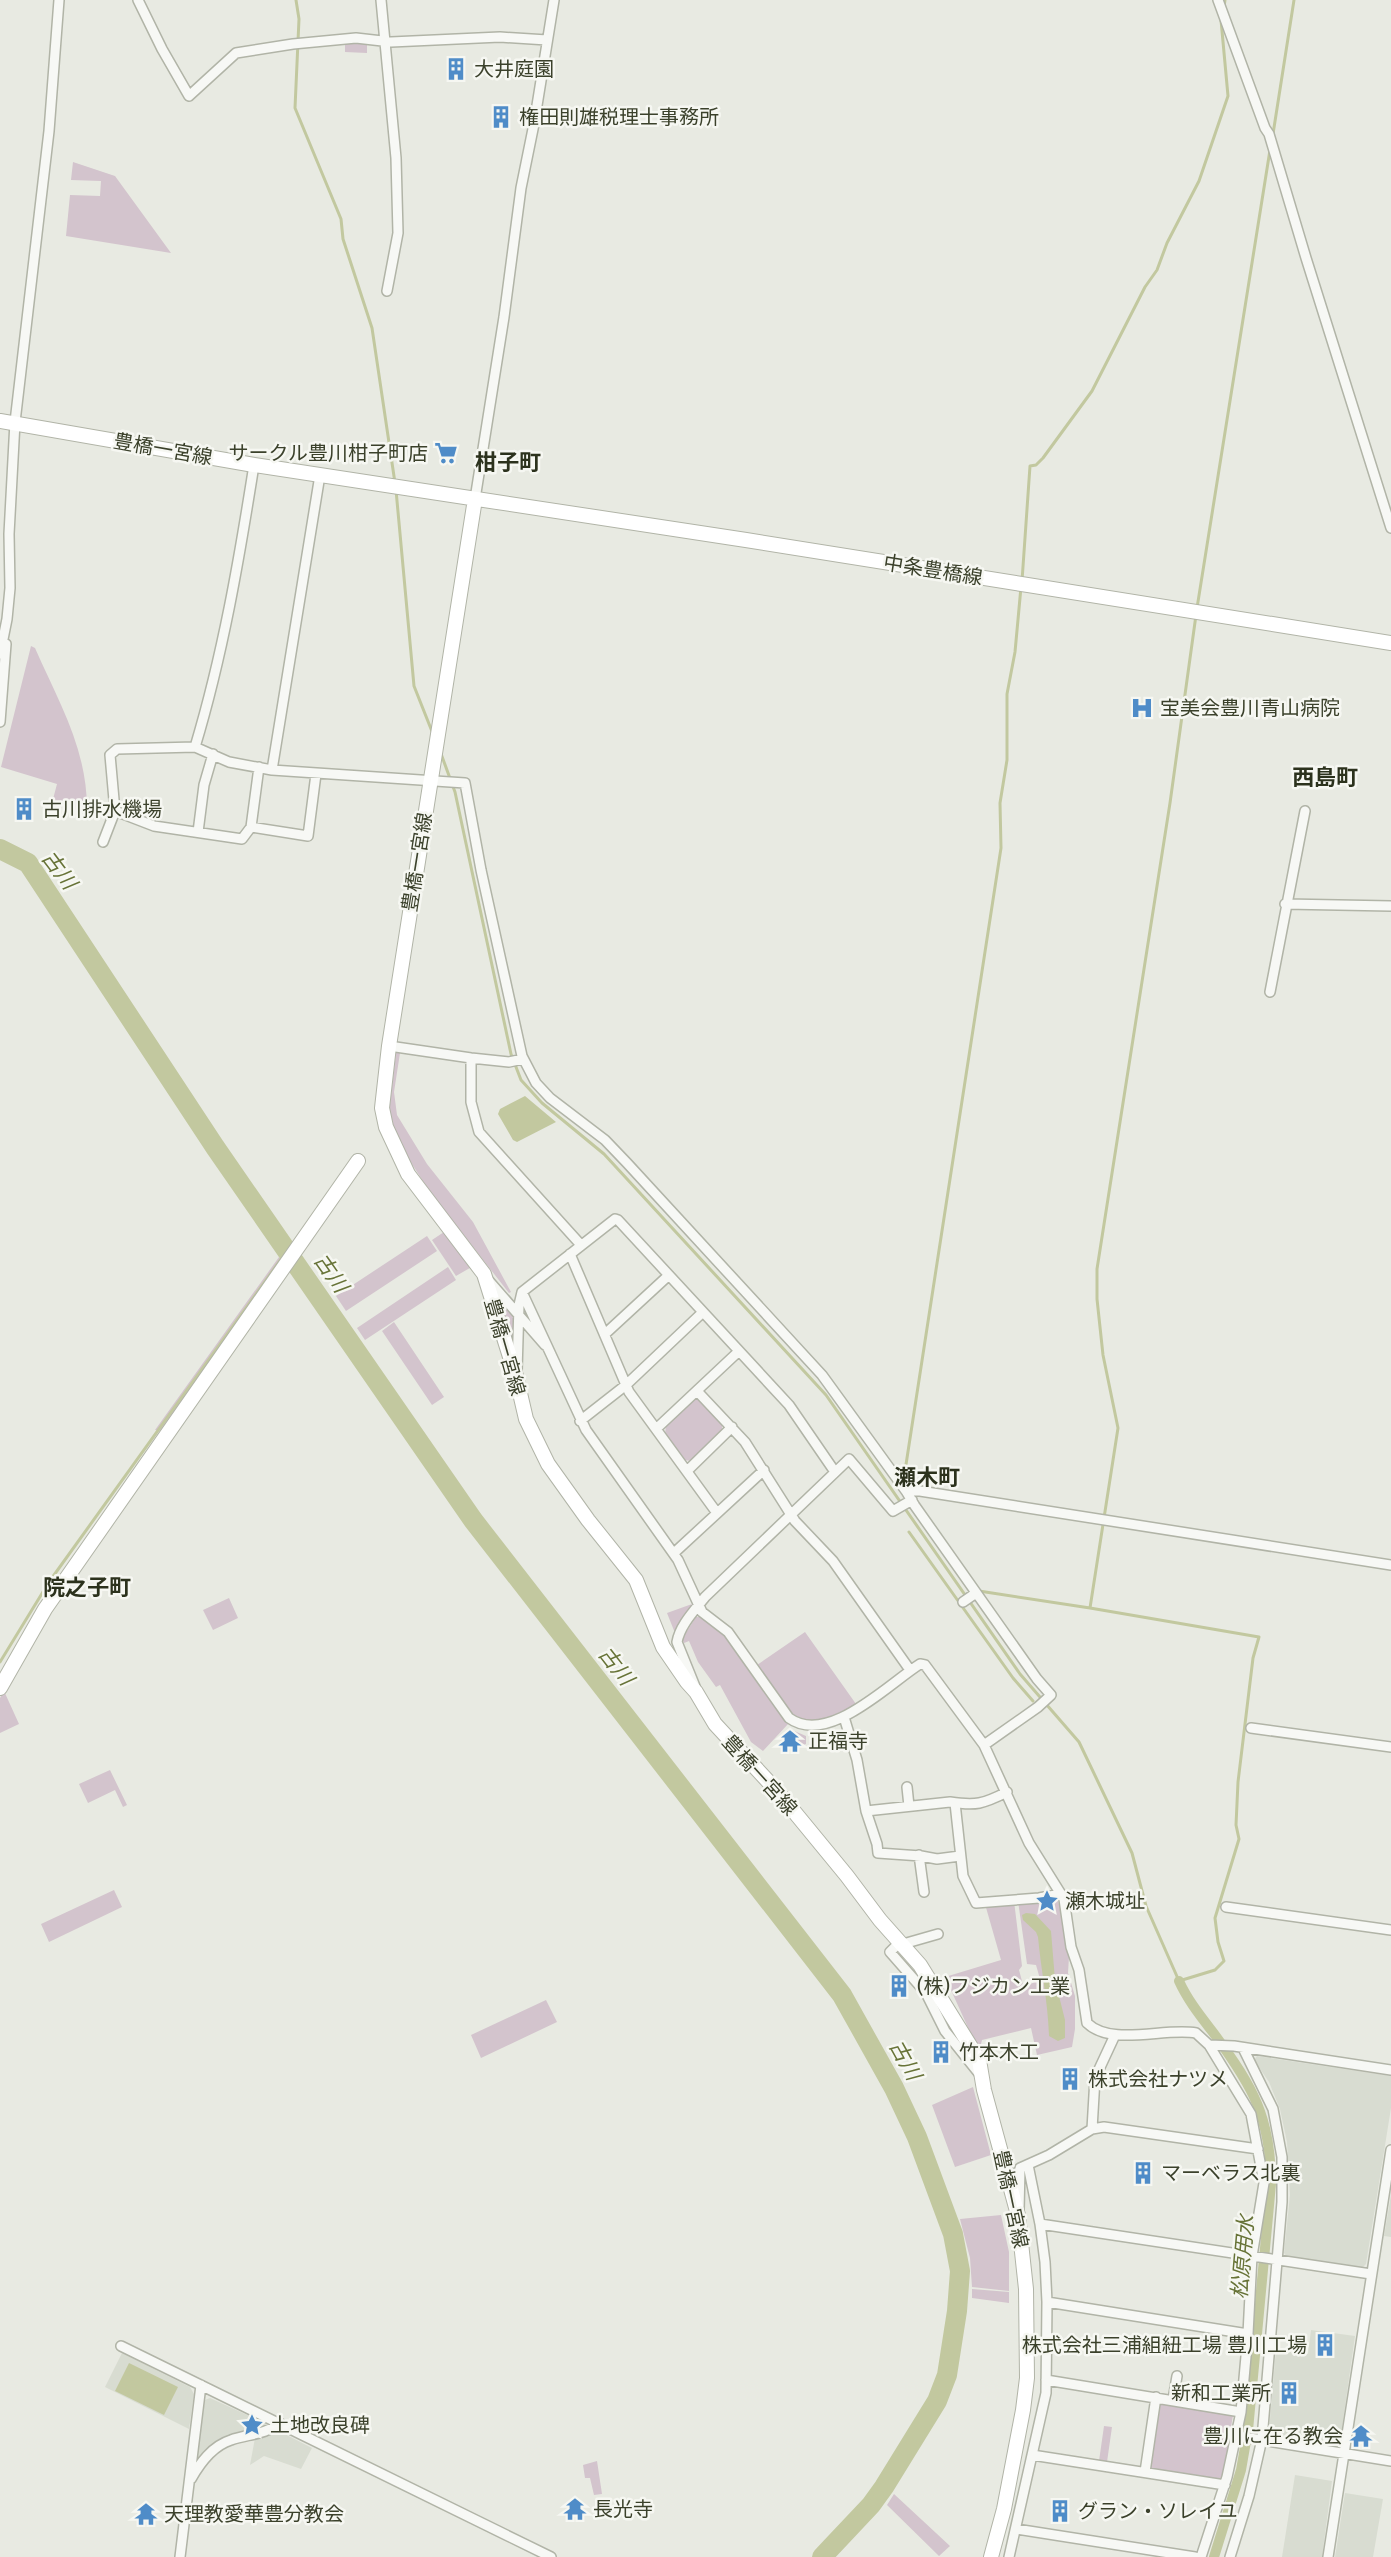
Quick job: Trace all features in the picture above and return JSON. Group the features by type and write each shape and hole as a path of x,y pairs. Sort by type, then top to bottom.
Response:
{"main road":[{"name":"豊橋一宮線","path":"0,421 254,465 475,499 436,740 437,781 389,1046 382,1108 386,1127 408,1174 484,1274 516,1376 526,1419 548,1464 588,1520 636,1580 663,1647 696,1692 715,1724 778,1792 880,1920 925,1971 975,2053 1018,2215 1026,2289 1027,2378 1004,2509 992,2557"},
{"name":"中条豊橋線","path":"475,499 1391,643"},
{"path":"0,1688 45,1609 358,1161"}],"street":[{"path":"0,654 10,588 10,523 15,422 49,131 59,0"},
{"path":"138,0 189,96 236,53 298,43 356,38 386,41 500,37 548,40"},
{"path":"381,0 396,158 398,232 387,291"},
{"path":"475,499 504,317 521,188 554,0"},
{"path":"1222,8 1276,155 1391,528"},
{"path":"195,747 213,688 231,601 254,465"},
{"path":"272,770 320,475"},
{"path":"0,722 7,650 5,631"},
{"path":"103,842 115,811 110,755 117,750 195,747 229,762 272,770 465,783 517,1060 550,1098 605,1140 822,1375 974,1594 1051,1695 1038,1707 984,1745"},
{"path":"198,832 204,785 213,754"},
{"path":"115,811 154,826 242,839 251,827 259,767"},
{"path":"251,827 308,836 316,774"},
{"path":"1270,992 1285,904 1305,811"},
{"path":"1285,904 1391,906"},
{"path":"389,1046 471,1058 517,1060"},
{"path":"471,1058 471,1102 479,1132 581,1245"},
{"path":"516,1376 519,1305 522,1292 581,1245 618,1220 789,1405 835,1472"},
{"path":"570,1254 626,1385 717,1513"},
{"path":"484,1274 550,1350"},
{"path":"605,1334 669,1275"},
{"path":"522,1292 580,1421 674,1553 702,1612 728,1632 789,1718 802,1725 813,1727 844,1717 910,1670 922,1663 928,1667 984,1745 1029,1843 1061,1894 1067,1910 1071,1947 1079,1970 1086,2022 1091,2027 1114,2035 1196,2033 1211,2045 1246,2103 1251,2114 1264,2183 1239,2436 1202,2557"},
{"path":"580,1421 626,1385 703,1312"},
{"path":"656,1429 738,1352"},
{"path":"697,1390 745,1442 795,1521 833,1561 910,1670"},
{"path":"687,1471 732,1427"},
{"path":"696,1692 677,1642 678,1636 699,1605 853,1455 891,1510 895,1511 905,1496 920,1491 1391,1565"},
{"path":"674,1553 764,1470"},
{"path":"963,1602 974,1594"},
{"path":"844,1717 857,1760 866,1810 878,1844 878,1853 937,1858 960,1856"},
{"path":"1251,1728 1391,1748"},
{"path":"907,1787 909,1806"},
{"path":"866,1810 955,1803 982,1805 1007,1792"},
{"path":"955,1803 963,1876 976,1903 1061,1894"},
{"path":"919,1855 924,1892"},
{"path":"1226,1907 1391,1930"},
{"path":"903,1946 938,1934"},
{"path":"1092,2129 1095,2078 1114,2035"},
{"path":"1211,2045 1391,2070"},
{"path":"1230,2557 1249,2496 1259,2439 1282,2202 1282,2157 1269,2096 1238,2047"},
{"path":"1018,2215 1021,2197 1020,2168 1092,2129 1104,2127 1258,2149"},
{"path":"1328,2557 1391,2150"},
{"path":"1009,2557 1046,2393 1047,2302 1040,2224 1028,2165"},
{"path":"1040,2224 1371,2274"},
{"path":"1047,2302 1248,2334"},
{"path":"121,2346 551,2557"},
{"path":"1173,2400 1177,2376"},
{"path":"1046,2380 1241,2412"},
{"path":"180,2557 201,2385"},
{"path":"1145,2472 1156,2397"},
{"path":"188,2484 200,2463 220,2445 230,2440 270,2431 280,2423"},
{"path":"1239,2436 1391,2461"},
{"path":"1032,2455 1225,2485"},
{"path":"1016,2529 1195,2557"}],"shaded area":[{"path":"356,42 367,45 367,53 345,52 345,44"},
{"path":"73,162 115,176 171,253 66,236 70,195 100,196 101,181 71,180"},
{"path":"31,646 35,648 54,689 78,748 86,790 87,813 52,803 57,784 1,767"},
{"path":"396,1053 400,1053 394,1092 397,1115 427,1164 473,1222 511,1292 509,1293 430,1192 388,1121"},
{"path":"525,1096 556,1122 517,1142 513,1140 498,1114 500,1109"},
{"path":"447,1230 475,1265 456,1276 432,1240"},
{"path":"427,1236 437,1251 346,1311 336,1296"},
{"path":"279,1257 282,1261 163,1431 155,1430"},
{"path":"448,1267 456,1280 365,1340 357,1328"},
{"path":"494,1295 515,1319 514,1356"},
{"path":"394,1322 444,1397 432,1405 382,1331"},
{"path":"692,1400 701,1400 722,1424 722,1433 692,1461 683,1460 665,1434 666,1426"},
{"path":"229,1598 238,1618 213,1630 203,1610"},
{"path":"692,1604 691,1606 675,1633 667,1613"},
{"path":"696,1617 700,1617 723,1632 789,1723 763,1751 751,1742 720,1685 716,1687 698,1662 689,1641 684,1643 682,1639"},
{"path":"805,1632 856,1704 822,1721 804,1721 787,1711 757,1665"},
{"path":"4,1691 19,1724 0,1733 0,1698"},
{"path":"792,1730 806,1736 806,1744 801,1746 791,1740"},
{"path":"110,1770 127,1805 123,1807 115,1790 88,1803 79,1784"},
{"path":"114,1890 122,1907 49,1942 41,1924"},
{"path":"1057,1898 1070,1940 1068,1973 1075,1996 1075,2029 1072,2047 1037,2055 1031,2028 982,2040 981,2044 976,2045 945,1977 1001,1960 985,1904 1014,1901 1022,1966 1019,1970 1023,1985 1027,1986 1040,1979 1036,1965 1027,1964 1018,1901"},
{"path":"1035,1914 1051,1931 1055,1980 1065,2020 1065,2038 1058,2041 1049,2036 1038,1937 1036,1932 1023,1920 1022,1915"},
{"path":"546,2000 557,2022 481,2058 471,2035"},
{"path":"1257,2056 1391,2076 1391,2108 1366,2264 1361,2269 1288,2258 1284,2253 1290,2195 1287,2142 1280,2109 1269,2082 1254,2060"},
{"path":"973,2087 991,2155 955,2167 932,2105"},
{"path":"1391,2195 1391,2237 1384,2236"},
{"path":"1001,2215 1009,2252 1009,2291 972,2287 970,2258 960,2219"},
{"path":"972,2289 1009,2292 1009,2303 972,2298"},
{"path":"1311,2330 1355,2336 1340,2442 1336,2445 1272,2435 1269,2431 1276,2349 1308,2354"},
{"path":"122,2353 190,2387 194,2394 189,2429 105,2387"},
{"path":"129,2363 178,2387 164,2415 115,2391"},
{"path":"210,2398 269,2425 217,2441 197,2460 205,2400"},
{"path":"1162,2401 1230,2412 1233,2415 1223,2476 1219,2479 1152,2469 1148,2465 1158,2404"},
{"path":"1104,2426 1112,2427 1107,2462 1099,2461"},
{"path":"277,2430 312,2448 301,2469 264,2456 250,2465 255,2438 272,2434"},
{"path":"597,2461 602,2494 594,2495 590,2478 585,2478 583,2465"},
{"path":"1295,2475 1332,2481 1322,2557 1282,2557"},
{"path":"1345,2493 1383,2499 1373,2557 1335,2557"},
{"path":"894,2494 950,2546 939,2556 887,2505"}],"waterway":[{"path":"296,0 299,19 295,108 341,219 343,239 372,328 395,483"},
{"path":"1224,7 1225,0"},
{"path":"1273,134 1294,0"},
{"path":"1022,581 1030,466 1036,465 1043,458 1092,391 1145,287 1157,270 1167,243 1199,181 1228,96 1221,20"},
{"path":"1197,608 1270,150"},
{"path":"396,490 414,686 433,734"},
{"path":"903,1484 1001,848 1000,803 1007,760 1007,694 1015,652 1021,587"},
{"path":"440,751 455,792 511,1054 521,1080 542,1103 604,1154 826,1395 1020,1674 1079,1742 1132,1853 1146,1906 1179,1981 1215,1970 1224,1961 1218,1942 1215,1918 1239,1839 1236,1825 1238,1782 1253,1658 1259,1637 1090,1608 1118,1428 1103,1355 1097,1299 1097,1269 1170,803 1196,615"},
{"name":"古川","path":"0,849 28,863 215,1147 473,1520 842,1995 894,2088 917,2137 953,2234 960,2271 957,2311 947,2375 937,2401 871,2505 822,2557"},
{"path":"0,1662 49,1582 284,1255"},
{"path":"909,1532 1013,1678 1033,1701"},
{"path":"979,1591 1090,1608"},
{"name":"松原用水","path":"1179,1981 1249,2088 1263,2122 1270,2161 1271,2184 1248,2430 1241,2470 1214,2557"}],"place":[{"name":"大井庭園","path":"456,69"},
{"name":"権田則雄税理士事務所","path":"501,117"},
{"name":"サークル豊川柑子町店","path":"446,453"},
{"name":"宝美会豊川青山病院","path":"1142,708"},
{"name":"古川排水機場","path":"24,809"},
{"name":"正福寺","path":"790,1741"},
{"name":"瀬木城址","path":"1047,1901"},
{"name":"(株)フジカン工業","path":"899,1986"},
{"name":"竹本木工","path":"941,2052"},
{"name":"株式会社ナツメ","path":"1070,2079"},
{"name":"マーベラス北裏","path":"1143,2173"},
{"name":"株式会社三浦組紐工場 豊川工場","path":"1325,2345"},
{"name":"新和工業所","path":"1289,2393"},
{"name":"土地改良碑","path":"252,2425"},
{"name":"豊川に在る教会","path":"1361,2436"},
{"name":"長光寺","path":"575,2509"},
{"name":"グラン・ソレイユ","path":"1060,2511"},
{"name":"天理教愛華豊分教会","path":"146,2514"}],"district":[{"name":"柑子町","path":"508,462"},
{"name":"西島町","path":"1325,777"},
{"name":"瀬木町","path":"927,1477"},
{"name":"院之子町","path":"87,1587"}]}
